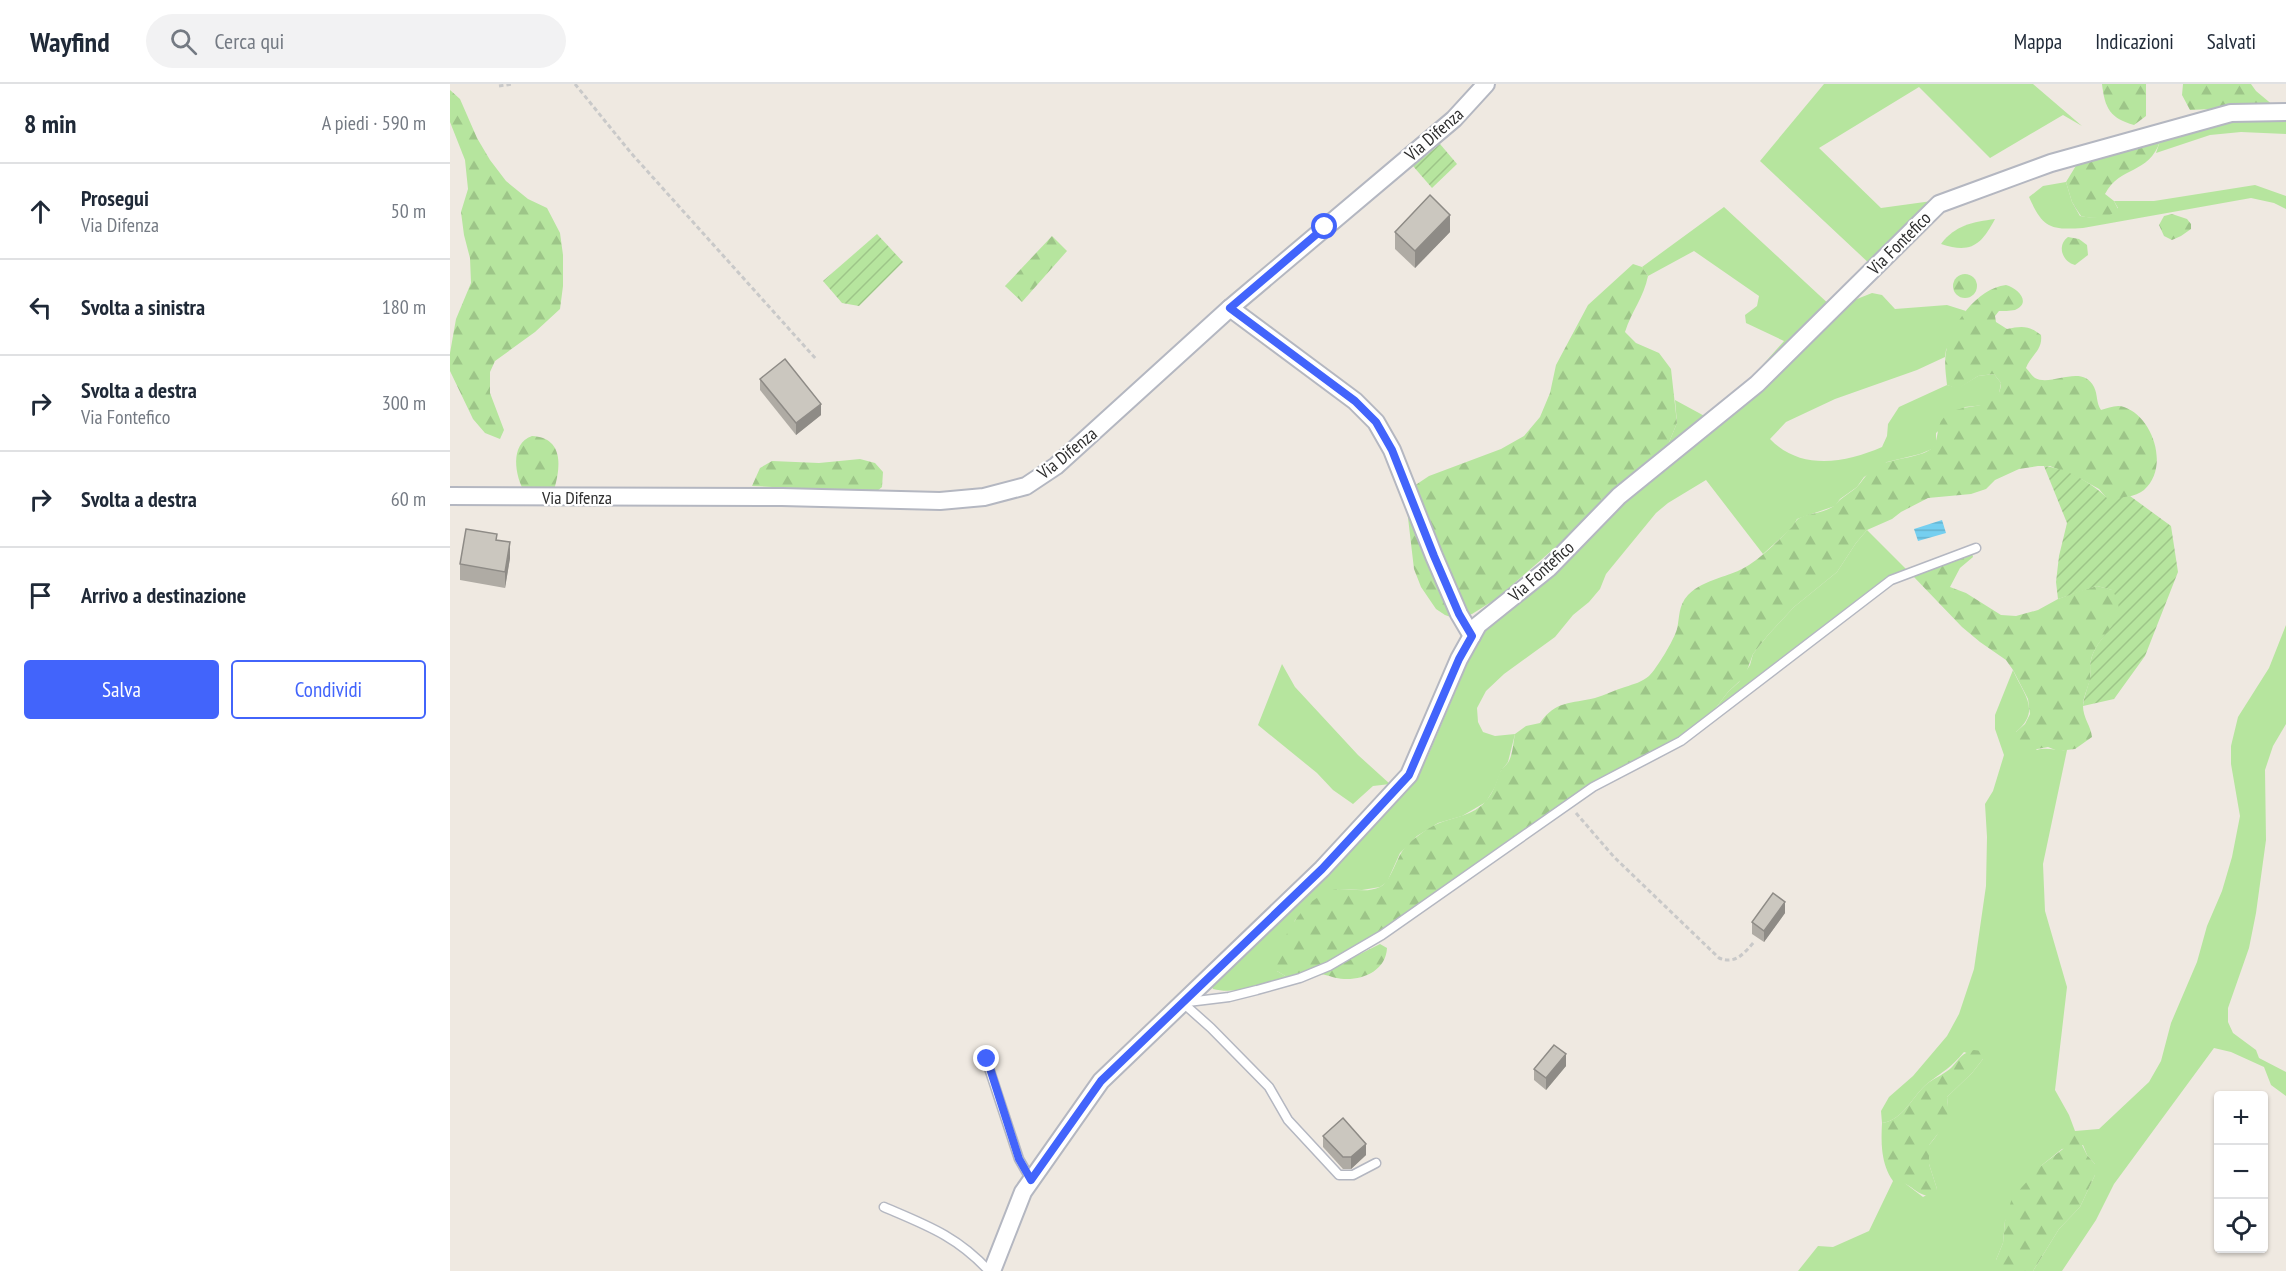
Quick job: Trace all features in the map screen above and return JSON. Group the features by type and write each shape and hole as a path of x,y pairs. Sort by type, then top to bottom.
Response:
{"street":[{"name":"Via Difenza","path":"450,496 782,497 940,501 984,497 1026,486 1056,466 1230,308 1454,119 1486,84"},
{"name":"Via Fontefico","path":"991,1271 1023,1192 1101,1081 1322,869 1409,775 1459,659 1478,625 1549,568 1619,496 1757,384 1939,204 2050,163 2231,113 2286,112"},
{"path":"1230,308 1355,401 1376,422 1392,450 1434,556 1459,614 1472,636"}],"lane":[{"path":"1183,1003 1257,990 1300,978 1329,966 1392,928 1593,788 1681,741 1892,580 1976,548"},
{"path":"1183,1003 1269,1087 1288,1120 1339,1175 1353,1175 1376,1164"},
{"path":"987,1059 1019,1159 1031,1180"},
{"path":"884,1207 946,1234 991,1271"}],"path":[{"path":"499,86 513,84"},
{"path":"574,84 631,153 816,359"},
{"path":"1569,805 1614,857 1719,958 1733,961 1755,941"}],"green space":[{"path":"1824,84 2033,84 2082,126 2063,115 1990,158 1919,87 1819,148 1881,208 1932,201 1872,266 1760,161"},
{"path":"2102,84 2146,84 2146,116 2134,125 2114,116 2107,106"},
{"path":"2183,84 2251,84 2274,106 2190,110 2182,95"},
{"path":"450,90 460,99 477,138 506,181 528,199 547,208 560,233 563,286 560,309 535,332 495,361 490,372 490,393 504,430 500,439 485,433 473,419 450,371 450,353 456,319 471,283 470,258 461,212 468,189 465,160 450,122"},
{"path":"2223,117 2286,119 2286,134 2241,132 2210,135 2156,153 2160,141"},
{"path":"2160,141 2149,160 2118,178 2105,194 2114,201 2118,209 2115,212 2101,217 2081,216 2072,202 2066,182 2077,164"},
{"path":"1440,144 1457,164 1432,188 1413,166"},
{"path":"2066,182 2072,202 2080,216 2085,217 2105,215 2114,211 2118,208 2114,201 2154,201 2255,185 2286,196 2286,209 2274,203 2251,198 2083,228 2055,227 2044,221 2029,197 2043,186"},
{"path":"1724,207 1832,307 1755,378 1760,368 1784,341 1746,323 1745,315 1757,306 1759,296 1694,251 1648,276 1642,267"},
{"path":"2172,214 2187,219 2191,224 2191,229 2172,240 2164,236 2159,225 2164,216"},
{"path":"1995,219 1985,235 1974,245 1960,248 1941,244 1958,229 1972,223"},
{"path":"877,234 903,262 859,306 842,303 823,281"},
{"path":"1052,236 1067,251 1022,302 1005,286"},
{"path":"2068,237 2079,239 2087,245 2088,255 2075,265 2067,261 2062,253 2062,245"},
{"path":"1633,264 1642,267 1648,276 1644,291 1625,332 1636,343 1659,353 1671,369 1677,423 1665,452 1496,599 1472,614 1456,619 1445,615 1436,609 1421,587 1414,569 1405,492 1429,476 1501,449 1524,436 1540,417 1550,393 1556,365 1588,305"},
{"path":"1965,274 1973,278 1977,286 1973,294 1965,298 1957,294 1953,286 1957,278"},
{"path":"2006,285 2019,292 2023,300 2022,304 2015,310 1999,311 1995,316 1996,322 2007,329 2025,327 2041,335 2040,345 2026,368 2035,378 2050,380 2082,377 2089,380 2094,387 2101,410 2121,406 2134,412 2143,421 2155,444 2157,456 2152,480 2144,490 2132,496 2109,501 2099,489 2081,479 2050,466 2038,466 2019,469 1995,480 1986,489 1971,494 1928,498 1892,519 1867,530 1837,572 1794,607 1768,635 1753,654 1745,676 1728,692 1715,709 1686,734 1639,759 1330,964 1287,977 1277,971 1281,947 1287,933 1305,908 1316,898 1339,889 1365,890 1380,887 1388,879 1403,850 1414,839 1437,824 1463,816 1481,806 1493,791 1500,772 1509,761 1515,734 1526,726 1540,723 1558,707 1599,697 1638,683 1649,676 1661,661 1675,634 1682,603 1695,589 1749,565 1798,519 1832,507 1857,487 1875,467 1931,449 1934,446 1940,423 1950,413 1986,404 1993,400 1999,393 2001,383 1994,374 1978,376 1958,389 1947,385 1945,356 1953,331 1967,309 1985,293"},
{"path":"1872,293 1882,295 1895,309 1947,305 1966,311 1946,350 1945,357 1917,370 1835,399 1786,422 1770,439 1795,456 1809,460 1838,460 1882,447 1887,436 1888,424 1899,407 1947,385 1958,388 1978,376 1994,374 2001,383 1998,399 1985,405 1965,407 1936,433 1936,444 1932,449 1887,462 1864,477 1857,487 1840,499 1835,506 1797,519 1792,528 1763,554 1706,480 1668,503 1656,513 1606,574 1600,589 1589,602 1573,615 1555,637 1504,674 1486,691 1477,708 1478,722 1483,732 1495,736 1515,734 1508,762 1486,802 1462,816 1438,823 1417,836 1400,853 1387,882 1380,887 1362,890 1338,889 1313,902 1295,920 1277,971 1287,977 1240,990 1213,989 1210,983 1407,790 1427,758 1482,629 1631,490 1720,423 1817,337 1852,301"},
{"path":"1675,400 1710,419 1665,452 1677,423"},
{"path":"532,436 543,438 551,443 558,457 553,493 525,493 521,486 516,462 517,453 525,440"},
{"path":"860,459 875,463 883,472 882,487 876,492 752,486 760,468 772,461 819,463"},
{"path":"2044,466 2062,470 2080,478 2109,500 2130,496 2171,526 2178,572 2145,656 2114,699 2083,706 2090,678 2091,660 2119,610 2112,590 2097,586 2058,599 2056,582 2059,556 2067,523"},
{"path":"1867,530 1906,569 1862,599 1715,709 1739,682 1750,665 1753,654 1768,635 1794,607 1837,572"},
{"path":"1972,553 1973,557 1960,568 1950,587 1966,593 2001,615 2016,616 2038,610 2058,599 2097,586 2113,590 2118,601 2117,619 2100,641 2090,662 2090,679 2083,703 2084,714 2092,737 2075,749 2058,751 2048,747 2026,751 2013,745 2016,732 2025,724 2030,714 2028,699 2013,670 2006,660 1962,627 1913,576"},
{"path":"2286,625 2286,724 2273,746 2265,770 2266,840 2256,913 2249,948 2228,1008 2228,1022 2233,1033 2256,1050 2259,1058 2286,1072 2286,1096 2271,1085 2264,1067 2231,1052 2214,1048 2114,1184 2096,1220 2062,1271 2033,1271 2059,1229 2080,1207 2095,1175 2095,1164 2087,1155 2083,1145 2062,1149 2042,1165 2005,1221 2003,1243 1996,1260 1996,1271 1798,1271 1818,1246 1833,1247 1869,1231 1893,1181 1902,1181 1923,1197 1937,1189 1929,1164 1929,1145 1943,1123 1947,1110 1947,1097 1983,1059 1964,1052 1951,1066 1922,1088 1896,1117 1882,1123 1881,1111 1889,1097 1913,1076 1947,1036 1959,1014 1974,969 1986,886 1985,804 1993,791 2004,755 1995,729 1995,715 2013,670 2025,694 2029,709 2024,724 2016,732 2037,750 2067,750 2043,864 2045,911 2067,987 2055,1090 2075,1131 2099,1129 2149,1082 2161,1061 2171,1023 2197,962 2207,926 2222,891 2232,857 2240,816 2231,764 2231,746 2238,717 2269,668"},
{"path":"1282,664 1295,687 1358,755 1390,784 1373,786 1353,804 1333,790 1317,773 1258,725"},
{"path":"1380,944 1387,948 1386,956 1373,972 1352,979 1320,974"},
{"path":"1974,1050 1982,1051 1983,1059 1947,1097 1948,1121 1929,1145 1929,1164 1937,1189 1934,1196 1927,1196 1905,1184 1893,1181 1884,1160 1882,1123 1896,1117 1922,1088 1949,1069 1964,1054"},
{"path":"2075,1131 2087,1155 2095,1164 2095,1175 2080,1207 2059,1229 2033,1271 1996,1271 1996,1260 2003,1243 2005,1221 2012,1198 2042,1165 2063,1149"}],"water":[{"path":"1942,520 1946,533 1918,541 1914,529"}],"building":[{"path":"1430,195 1450,215 1415,251 1395,232"},
{"path":"785,359 821,404 796,423 760,379"},
{"path":"466,529 497,534 496,540 510,542 505,572 460,564"},
{"path":"1773,893 1785,902 1764,931 1752,922"},
{"path":"1554,1045 1566,1054 1546,1078 1534,1069"},
{"path":"1343,1118 1366,1144 1351,1157 1343,1157 1323,1136"}],"route":[{"path":"987,1059 1019,1159 1031,1180 1101,1081 1322,869 1409,775 1459,659 1472,636 1459,614 1434,556 1392,450 1376,422 1355,401 1230,308 1325,227"}]}
